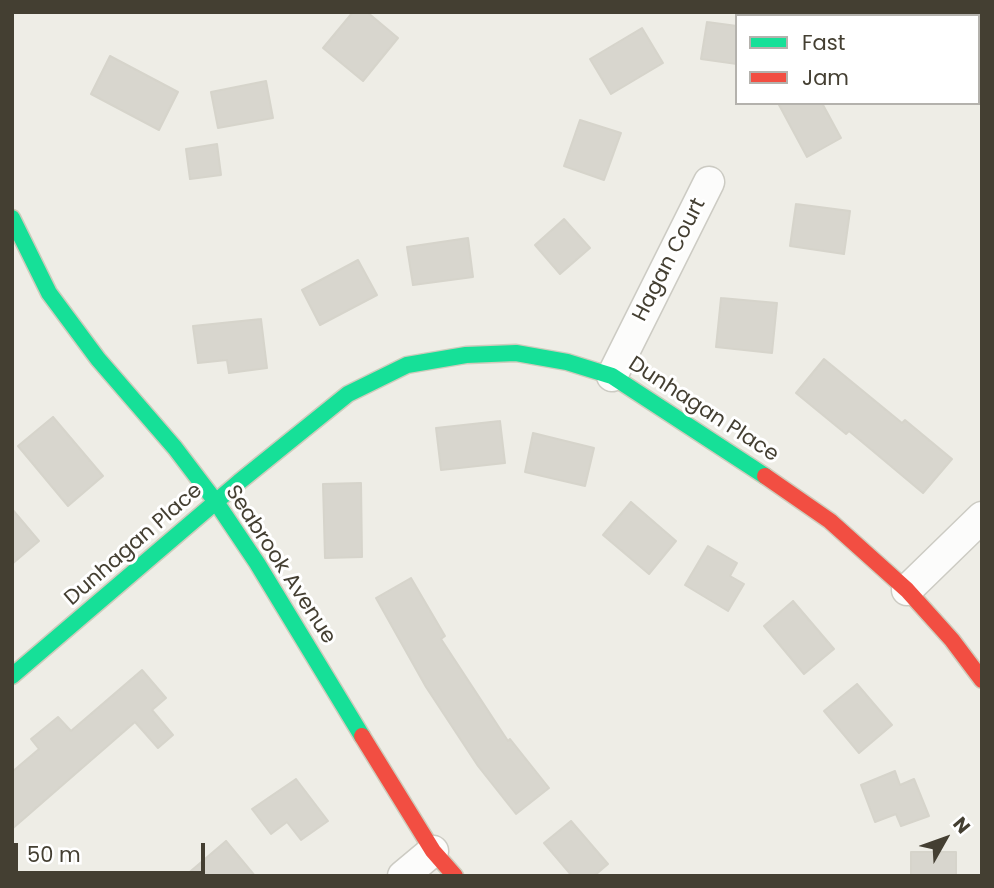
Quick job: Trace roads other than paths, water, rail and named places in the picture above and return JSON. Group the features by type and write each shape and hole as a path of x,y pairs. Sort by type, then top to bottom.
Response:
{"street":[{"name":"Hagan Court","path":"612,376 709,182"},
{"name":"Seabrook Avenue","path":"12,218 49,293 71,326 216,502 257,563 433,851 455,876"},
{"name":"Dunhagan Place","path":"12,677 216,502 348,394 407,365 466,355 516,353 567,362 612,376 720,445 830,521 908,590 952,640 982,680"},
{"path":"908,590 982,517"},
{"path":"403,876 433,851"}]}
